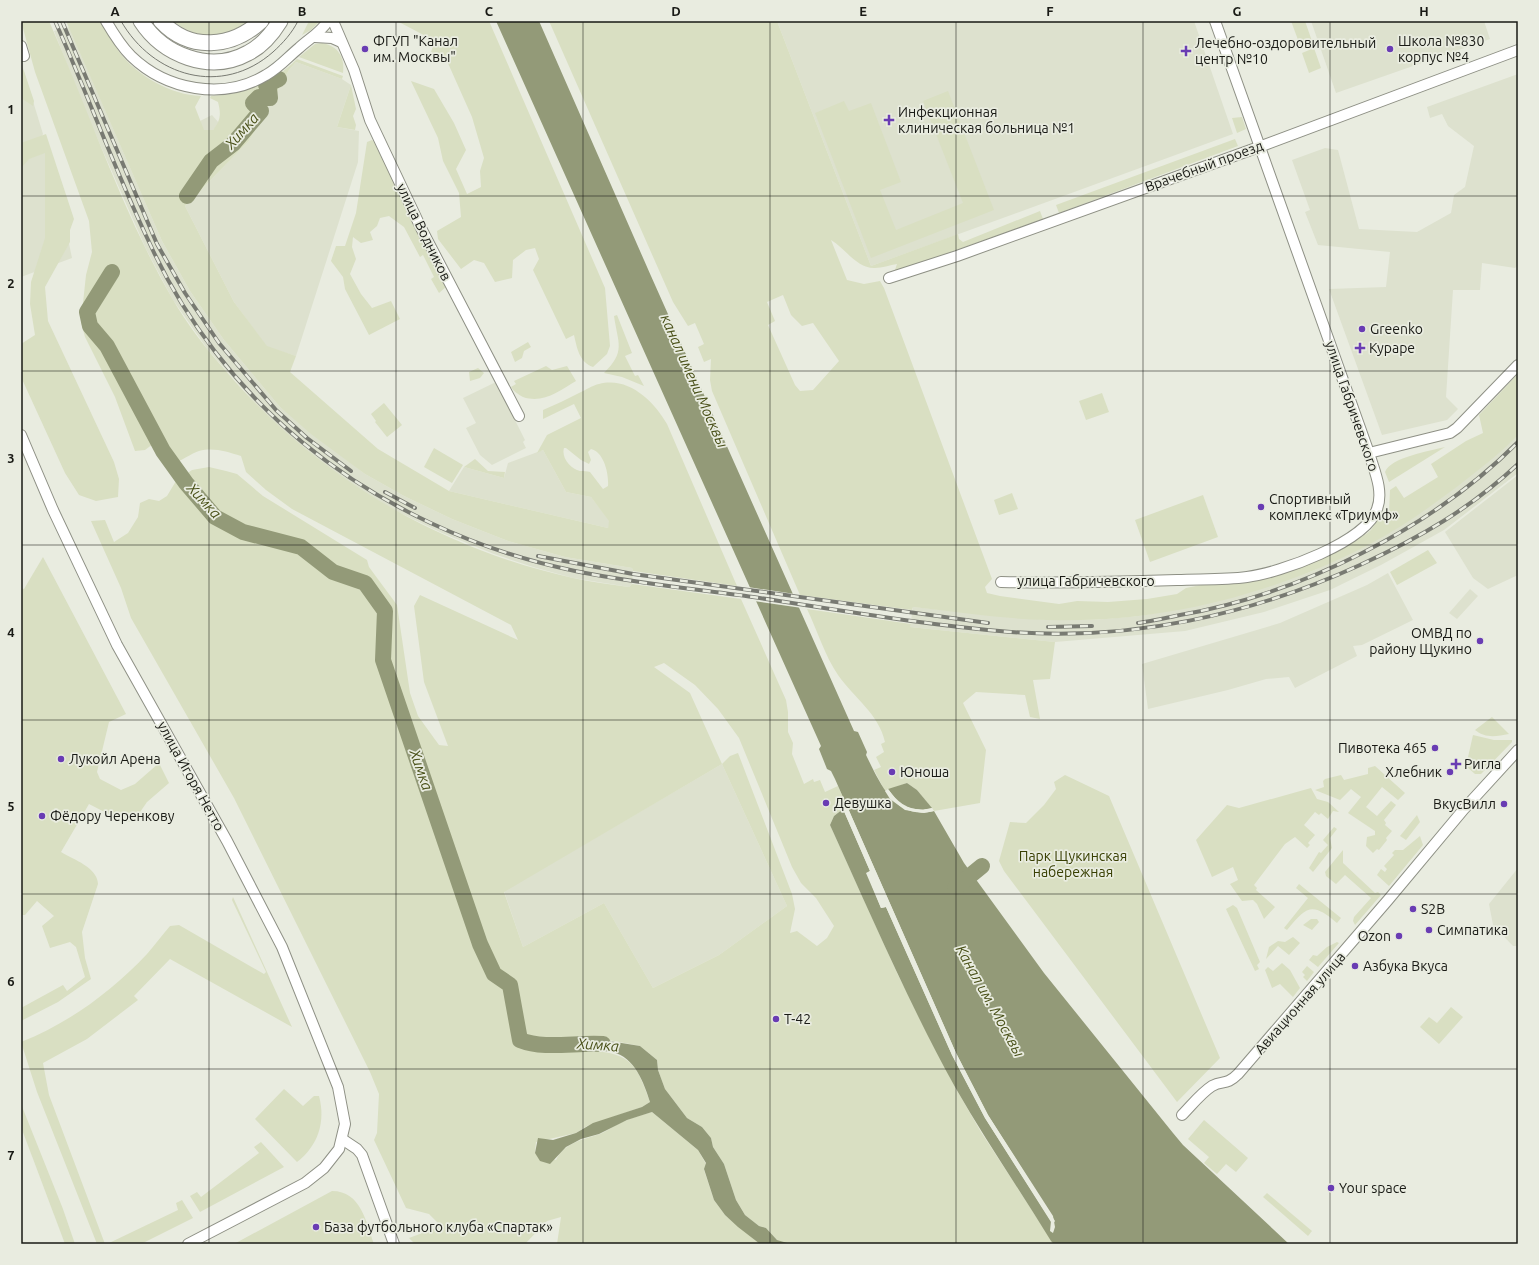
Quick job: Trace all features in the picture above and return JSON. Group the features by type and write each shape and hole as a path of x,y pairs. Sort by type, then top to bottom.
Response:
{"main road":[{"path":"141,21 148,32 160,44 176,54 208,61 226,61 247,54 265,40 280,21"},
{"path":"161,21 186,40 204,44 228,42 251,30 261,21"}],"street":[{"path":"106,21 130,55 144,67 170,81 187,87 205,89 221,89 241,86 265,76 276,69 299,48 315,37 328,21"},
{"name":"улица Водников","path":"333,21 354,70 370,120 419,224 519,416"},
{"name":"улица Габричевского","path":"1001,582 1082,584 1248,577 1305,560 1335,547 1353,536 1374,517 1379,503 1379,489 1369,453 1215,21"},
{"path":"315,37 332,38 342,42"},
{"name":"Врачебный проезд","path":"889,278 965,253 1259,147 1518,50"},
{"path":"1369,453 1450,433 1457,428 1518,365"},
{"name":"улица Игоря Нетто","path":"21,435 61,527 117,645 227,840 282,948 338,1087 345,1124 342,1139"},
{"name":"Авиационная улица","path":"1182,1115 1209,1088 1215,1085 1227,1083 1238,1074 1388,900 1464,809 1518,750"},
{"path":"188,1244 305,1182 324,1168 339,1149 342,1139 358,1149 362,1155 394,1244"}],"shaded area":[{"path":"777,21 1194,21 1233,134 871,266"},
{"name":"Школа №830 корпус №4","path":"1311,21 1484,21 1490,39 1336,93"},
{"path":"69,27 162,241 190,291 224,340 280,407 365,474 404,496 452,519 508,541 565,557 632,568 632,584 629,587 573,578 494,554 442,533 394,510 354,486 300,446 267,416 208,350 173,300 146,249 87,115 54,31"},
{"path":"21,62 43,134 35,150 50,151 72,258 21,277"},
{"path":"296,62 342,79 351,85 337,127 359,131 358,162 296,356 267,347 234,302 185,206 249,141 289,70"},
{"path":"1518,74 1518,265 1515,268 1482,263 1480,290 1453,290 1446,397 1458,409 1447,420 1382,435 1329,289 1386,287 1390,252 1318,245 1305,212 1310,210 1292,160 1325,148 1338,150 1359,229 1417,232 1451,213 1454,195 1465,187 1474,146 1448,126 1442,114 1430,118 1427,107"},
{"path":"212,115 219,123 213,130 203,130 200,121"},
{"path":"496,382 525,440 523,442 526,448 492,465 480,455 466,428 476,423 463,398"},
{"path":"1518,423 1518,473 1444,530 1381,565 1330,590 1264,612 1185,631 1055,642 910,627 913,607 1047,620 1093,620 1139,616 1229,598 1310,572 1370,544"},
{"path":"543,450 566,492 591,497 610,521 608,528 449,491 464,467 504,478 508,463"},
{"path":"1518,475 1518,575 1488,589 1473,578 1445,532"},
{"path":"1388,573 1413,620 1362,645 1353,646 1357,656 1295,688 1289,677 1266,679 1228,690 1148,709 1142,664 1280,623 1367,585"},
{"path":"1470,589 1478,596 1457,619 1449,613"},
{"path":"722,764 787,906 719,955 653,988 604,903 523,947 504,891"},
{"path":"1518,868 1518,946 1513,946 1493,925 1489,904"}],"green space":[{"path":"21,21 49,21 121,196 137,231 172,298 190,327 211,354 261,409 299,443 339,475 383,503 428,527 475,548 524,565 594,582 629,587 632,584 741,599 786,700 788,712 788,732 793,743 792,754 804,784 813,779 814,782 820,780 825,792 838,786 847,806 834,816 830,825 898,975 955,1087 981,1132 1054,1244 791,1244 777,1240 766,1228 759,1226 745,1215 736,1200 724,1164 713,1147 711,1138 702,1127 687,1118 665,1089 658,1070 657,1060 640,1046 609,1040 583,1042 591,1051 605,1052 616,1055 631,1064 641,1079 650,1102 642,1107 587,1126 576,1133 536,1142 535,1153 556,1160 564,1149 575,1142 600,1134 628,1120 652,1112 698,1150 706,1164 704,1170 714,1200 725,1215 760,1244 557,1244 561,1217 547,1221 525,1244 415,1244 409,1238 441,1226 429,1214 406,1208 374,1140 377,1133 379,1094 370,1072 234,798 131,618 121,588 91,521 105,520 114,542 128,533 138,517 140,503 149,499 159,501 167,496 176,481 192,470 209,467 237,474 263,496 367,560 369,567 397,605 410,693 418,716 439,745 448,746 424,682 414,606 420,595 518,640 511,625 292,509 266,490 246,472 241,456 220,450 205,450 195,452 180,460 170,463 162,459 157,445 153,444 145,450 135,451 115,397 85,337 81,322 86,275 92,252 89,221 35,72","holes":["664,663 695,685 718,709 739,738 792,867 801,883 816,898 834,926 827,938 817,946 797,931 790,933 795,909 792,894 738,753 730,756 722,764 690,693 654,667","722,764 787,906 719,955 653,988 604,903 523,947 504,892"]},
{"path":"66,21 100,21 120,53 136,69 156,83 167,88 190,95 201,96 195,107 204,130 213,130 220,117 218,102 210,98 211,96 235,93 258,86 278,75 297,59 343,76 342,79 296,62 289,70 249,141 185,206 234,302 267,346 296,356 290,372 378,449 449,491 608,528 609,521 591,497 566,492 543,450 537,453 547,435 581,418 574,404 543,419 543,410 592,386 610,382 630,387 639,392 655,407 667,424 737,586 633,571 632,568 565,557 508,541 452,519 404,496 365,474 311,434 280,407 224,340 190,291 162,241","holes":["564,448 581,460 589,464 591,460 588,452 591,449 596,451 605,464 608,476 608,486 603,489 590,472 580,471 573,468 565,459 563,452"]},
{"path":"173,21 248,21 229,32 210,35 192,32"},
{"path":"309,21 320,21 311,30 302,35"},
{"path":"397,21 489,21 605,288 610,346 607,354 593,367 588,365 579,354 574,335 566,339 533,270 539,259 535,248 526,250 513,260 512,278 495,282 484,263 474,260 461,269 438,239 437,231 461,217 459,193 443,161 438,138 411,81 434,89 454,123 466,150 456,169 467,194 481,187 480,171 484,158 472,117 447,61 431,52 435,41"},
{"path":"549,21 777,21 871,266 958,234 959,239 963,242 1040,211 1043,219 898,271 895,270 897,264 880,268 862,265 831,240 847,280 864,284 880,281 884,288 992,579 985,587 987,593 1059,604 1077,601 1108,602 1147,599 1177,594 1186,588 1216,582 1346,546 1371,530 1379,518 1389,514 1390,490 1396,486 1404,498 1438,477 1431,464 1466,441 1483,433 1479,415 1518,374 1518,435 1496,455 1437,502 1382,538 1333,562 1294,578 1254,592 1214,603 1131,617 1089,620 1047,620 997,617 913,607 912,610 800,595 712,391 710,380 711,359 704,362 698,347 704,344 695,323 688,326 673,302","holes":["783,295 791,315 802,326 813,323 839,361 813,390 800,391 795,385 768,325 775,321 767,302"]},
{"path":"1291,21 1305,21 1313,44 1301,48"},
{"path":"315,44 328,44 339,53 343,62 343,73 299,57"},
{"path":"1314,48 1321,68 1309,73 1302,53"},
{"path":"21,67 24,71 34,101 33,106 21,98"},
{"path":"351,85 356,109 353,116 356,125 355,130 337,127"},
{"path":"948,91 994,210 871,258 815,113 844,101 849,111 871,103 901,182 880,190 896,230 963,203 923,101"},
{"path":"1242,117 1246,129 1237,133 1232,118"},
{"path":"46,134 74,219 70,230 70,242 45,287 48,321 114,462 119,479 118,497 96,501 79,495 65,473 21,377 21,344 35,335 30,304 31,282 45,238 45,153 29,159 21,168 21,143"},
{"path":"1235,139 1238,146 1059,213 1056,205"},
{"path":"372,140 381,148 447,286 439,293 431,279 434,277 423,255 420,257 404,227 389,216 380,218 377,226 370,232 373,240 361,243 353,237 352,247 356,259 350,274 361,294 372,308 391,301 400,319 369,335 345,289 343,277 331,261 336,246 345,246 356,213 367,142"},
{"path":"617,315 632,353 625,356 635,376 638,375 644,386 622,377 604,373 618,353 619,347 614,316"},
{"path":"528,342 531,347 524,351 522,358 515,362 511,352"},
{"path":"546,366 552,370 567,366 576,381 551,395 537,399 523,397 515,392 511,387 516,384 514,381"},
{"path":"478,368 484,373 480,378 470,381 469,372"},
{"path":"1102,393 1109,412 1086,420 1079,401"},
{"path":"384,403 402,425 387,437 375,422 376,421 371,414"},
{"path":"1445,447 1389,482 1385,472 1395,462 1412,455"},
{"path":"434,448 463,465 452,483 424,467"},
{"path":"475,459 488,471 505,472 504,478 464,467"},
{"path":"1012,493 1018,509 999,515 994,500"},
{"path":"1203,495 1218,537 1150,562 1135,520"},
{"path":"1428,550 1437,563 1397,585 1390,572"},
{"name":"Лукойл Арена","path":"43,557 126,714 109,722 97,772 100,779 121,790 135,784 159,763 169,783 147,802 136,818 131,822 120,820 89,804 61,852 84,865 94,873 97,878 98,884 82,932 85,958 91,979 58,1002 21,1021 21,1008 63,985 67,991 85,977 76,947 70,942 50,948 42,926 54,916 37,901 25,915 21,915 21,588 24,589"},
{"path":"807,609 911,624 910,627 1055,642 1050,679 1033,680 1040,719 1030,717 1025,695 976,692 963,703 986,750 980,803 934,811 917,790 907,783 885,791 874,770 881,767 876,757 884,752 881,744 885,742 882,732 872,715 833,668"},
{"path":"1492,717 1509,734 1487,736 1475,730"},
{"path":"1473,735 1494,740 1512,740 1512,742 1481,774 1475,774 1466,766"},
{"path":"1375,766 1405,793 1398,800 1382,787 1366,807 1377,816 1391,801 1396,805 1384,820 1386,823 1385,825 1392,831 1379,850 1377,849 1373,853 1366,846 1367,837 1375,835 1375,831 1348,813 1361,797 1351,789 1340,800 1315,790 1324,787 1323,781 1325,779 1341,775 1344,780 1368,774 1368,768"},
{"name":"Парк Щукинская набережная","path":"1065,775 1109,796 1220,1058 1177,1102 1004,871 999,861 1010,822 1026,823 1044,805 1056,789 1054,782"},
{"path":"1311,788 1317,799 1328,802 1339,812 1333,811 1328,819 1321,813 1319,815 1315,812 1304,825 1315,835 1308,843 1310,845 1307,848 1295,837 1285,844 1254,885 1257,888 1256,890 1275,907 1264,919 1257,904 1253,900 1242,901 1230,884 1238,880 1233,867 1212,877 1196,840 1227,805 1239,808"},
{"path":"1417,815 1420,822 1406,840 1400,836"},
{"path":"1334,827 1337,829 1330,838 1332,848 1313,872 1309,868 1319,852 1321,853 1328,845 1323,840"},
{"path":"1420,836 1423,845 1389,886 1377,875 1381,869 1385,872 1387,869 1384,866 1394,855 1392,853 1395,850 1403,850"},
{"path":"1343,850 1343,863 1375,893 1378,892 1381,895 1355,925 1353,921 1354,917 1371,898 1345,875 1336,884 1326,876 1325,872"},
{"path":"1299,884 1341,918 1337,923 1321,912 1310,910 1300,916 1287,930 1284,928 1308,898 1296,888"},
{"path":"233,897 292,1027 170,959 134,996 138,1000 87,1039 43,1063 49,1095 105,1244 97,1244 37,1092 21,1042 56,1026 104,994 147,954 170,926 179,925 264,974 266,972 232,900"},
{"path":"1233,905 1237,908 1260,962 1257,965 1259,969 1255,971 1226,909"},
{"path":"1311,919 1317,919 1319,922 1312,930 1303,925"},
{"path":"1293,937 1300,943 1289,955 1278,946 1266,959 1269,947 1278,941 1285,942"},
{"path":"1337,942 1339,943 1318,967 1309,960 1313,955 1317,956 1327,947"},
{"path":"1282,963 1290,970 1300,988 1293,997 1280,984 1272,988 1265,970 1268,967 1273,971"},
{"path":"1307,966 1314,972 1307,981 1303,977 1305,975 1302,972"},
{"path":"1451,1007 1463,1017 1439,1044 1420,1027 1429,1017 1437,1023"},
{"path":"284,1089 303,1106 314,1096 319,1096 321,1106 321,1124 315,1141 304,1156 297,1162 255,1119"},
{"path":"21,1104 63,1209 75,1244 65,1244 21,1127"},
{"path":"1204,1120 1248,1158 1236,1172 1226,1164 1217,1174 1204,1163 1209,1157 1188,1139"},
{"path":"261,1142 284,1167 200,1212 190,1196 197,1192 201,1197 259,1153 254,1147"},
{"name":"База футбольного клуба «Спартак»","path":"332,1191 342,1192 350,1196 356,1202 365,1218 374,1244 234,1244"},
{"path":"1267,1193 1312,1231 1308,1236 1263,1197"},
{"path":"182,1200 193,1218 141,1244 107,1244 178,1210 176,1203"}],"water":[{"path":"496,21 539,21 854,731 858,732 867,752 866,755 883,788 899,805 909,810 920,813 934,811 964,863 1044,973 1173,1133 1183,1145 1289,1244 1054,1244 1051,1241 955,1087 905,990 830,825 834,816 843,809 870,871 867,873 881,908 886,907 952,1055 985,1118 1051,1222 1052,1226 1055,1221 988,1115 956,1053 835,779 831,771 827,769 819,749 821,746"},
{"path":"907,783 917,790 932,808 918,809 907,806 892,795 888,789"},
{"path":"603,1040 640,1046 657,1060 658,1070 665,1089 687,1118 702,1127 711,1138 713,1147 724,1164 736,1200 745,1215 759,1226 766,1228 777,1240 791,1244 760,1244 725,1215 714,1200 704,1169 706,1163 698,1150 652,1112 627,1120 599,1134 581,1139 566,1147 550,1164 540,1161 535,1153 538,1138 553,1140 576,1133 593,1123 642,1107 650,1102 641,1079 633,1065 627,1059 612,1052 584,1048 583,1042"}],"pier":[{"path":"748,587 795,594 802,608 754,601"},
{"path":"888,789 898,802 907,808 923,810 932,808 934,811 924,813 905,810 890,799 885,791"},
{"path":"847,806 956,1053 988,1115 1053,1216 1055,1227 1053,1233 1050,1231 1051,1221 985,1118 952,1055 886,907 881,908 866,873 870,871 843,809","holes":["845,808 888,905 882,906 869,874 872,871","911,957 954,1053 986,1116 1052,1219 986,1117 953,1054"]}],"waterway":[{"name":"Химка","path":"187,196 211,161 233,144 261,111 253,103 259,97 270,98 269,88 266,85 279,79"},
{"name":"Химка","path":"112,272 87,312 90,326 107,346 163,451 186,483 215,517 243,532 301,547 333,572 365,583 385,611 383,660 480,944 494,974 510,985 520,1040 540,1045 603,1044"},
{"path":"955,888 982,866"}],"tram line":[{"path":"121,21 135,40 151,56 170,67 190,74 211,77 232,74 253,66 273,52 290,34 298,21"}],"railway":[{"path":"55,21 125,189 164,272 196,326 235,376 278,421 302,442 363,486 396,506 431,523 466,538 538,562 575,571 642,582 979,629 1056,634 1145,628 1190,621 1233,611 1319,583 1360,565 1403,544 1462,509 1518,464"},
{"path":"62,21 157,244 185,293 219,343 276,410 307,438 351,471"},
{"path":"1138,623 1225,605 1271,591 1317,574 1362,553 1405,529 1446,503 1484,474 1518,442"},
{"path":"385,492 415,508"},
{"path":"538,556 633,574 988,623"},
{"path":"1048,627 1092,626"}],"place":[{"name":"ФГУП \"Канал им. Москвы\"","path":"365,49"},
{"name":"Школа №830 корпус №4","path":"1390,49"},
{"name":"Лечебно-оздоровительный центр №10","path":"1186,51"},
{"name":"Инфекционная клиническая больница №1","path":"889,120"},
{"name":"Greenko","path":"1362,329"},
{"name":"Кураре","path":"1360,348"},
{"name":"Спортивный комплекс «Триумф»","path":"1261,507"},
{"name":"ОМВД по району Щукино","path":"1480,641"},
{"name":"Пивотека 465","path":"1435,748"},
{"name":"Лукойл Арена","path":"61,759"},
{"name":"Ригла","path":"1456,764"},
{"name":"Юноша","path":"892,772"},
{"name":"Хлебник","path":"1450,772"},
{"name":"Девушка","path":"826,803"},
{"name":"ВкусВилл","path":"1504,804"},
{"name":"Фёдору Черенкову","path":"42,816"},
{"name":"S2B","path":"1413,909"},
{"name":"Симпатика","path":"1429,930"},
{"name":"Ozon","path":"1399,936"},
{"name":"Азбука Вкуса","path":"1355,966"},
{"name":"Т-42","path":"776,1019"},
{"name":"Your space","path":"1331,1188"},
{"name":"База футбольного клуба «Спартак»","path":"316,1227"}],"water label":[{"name":"канал имени Москвы","path":"694,381"},
{"name":"Канал им. Москвы","path":"990,1001"}]}
